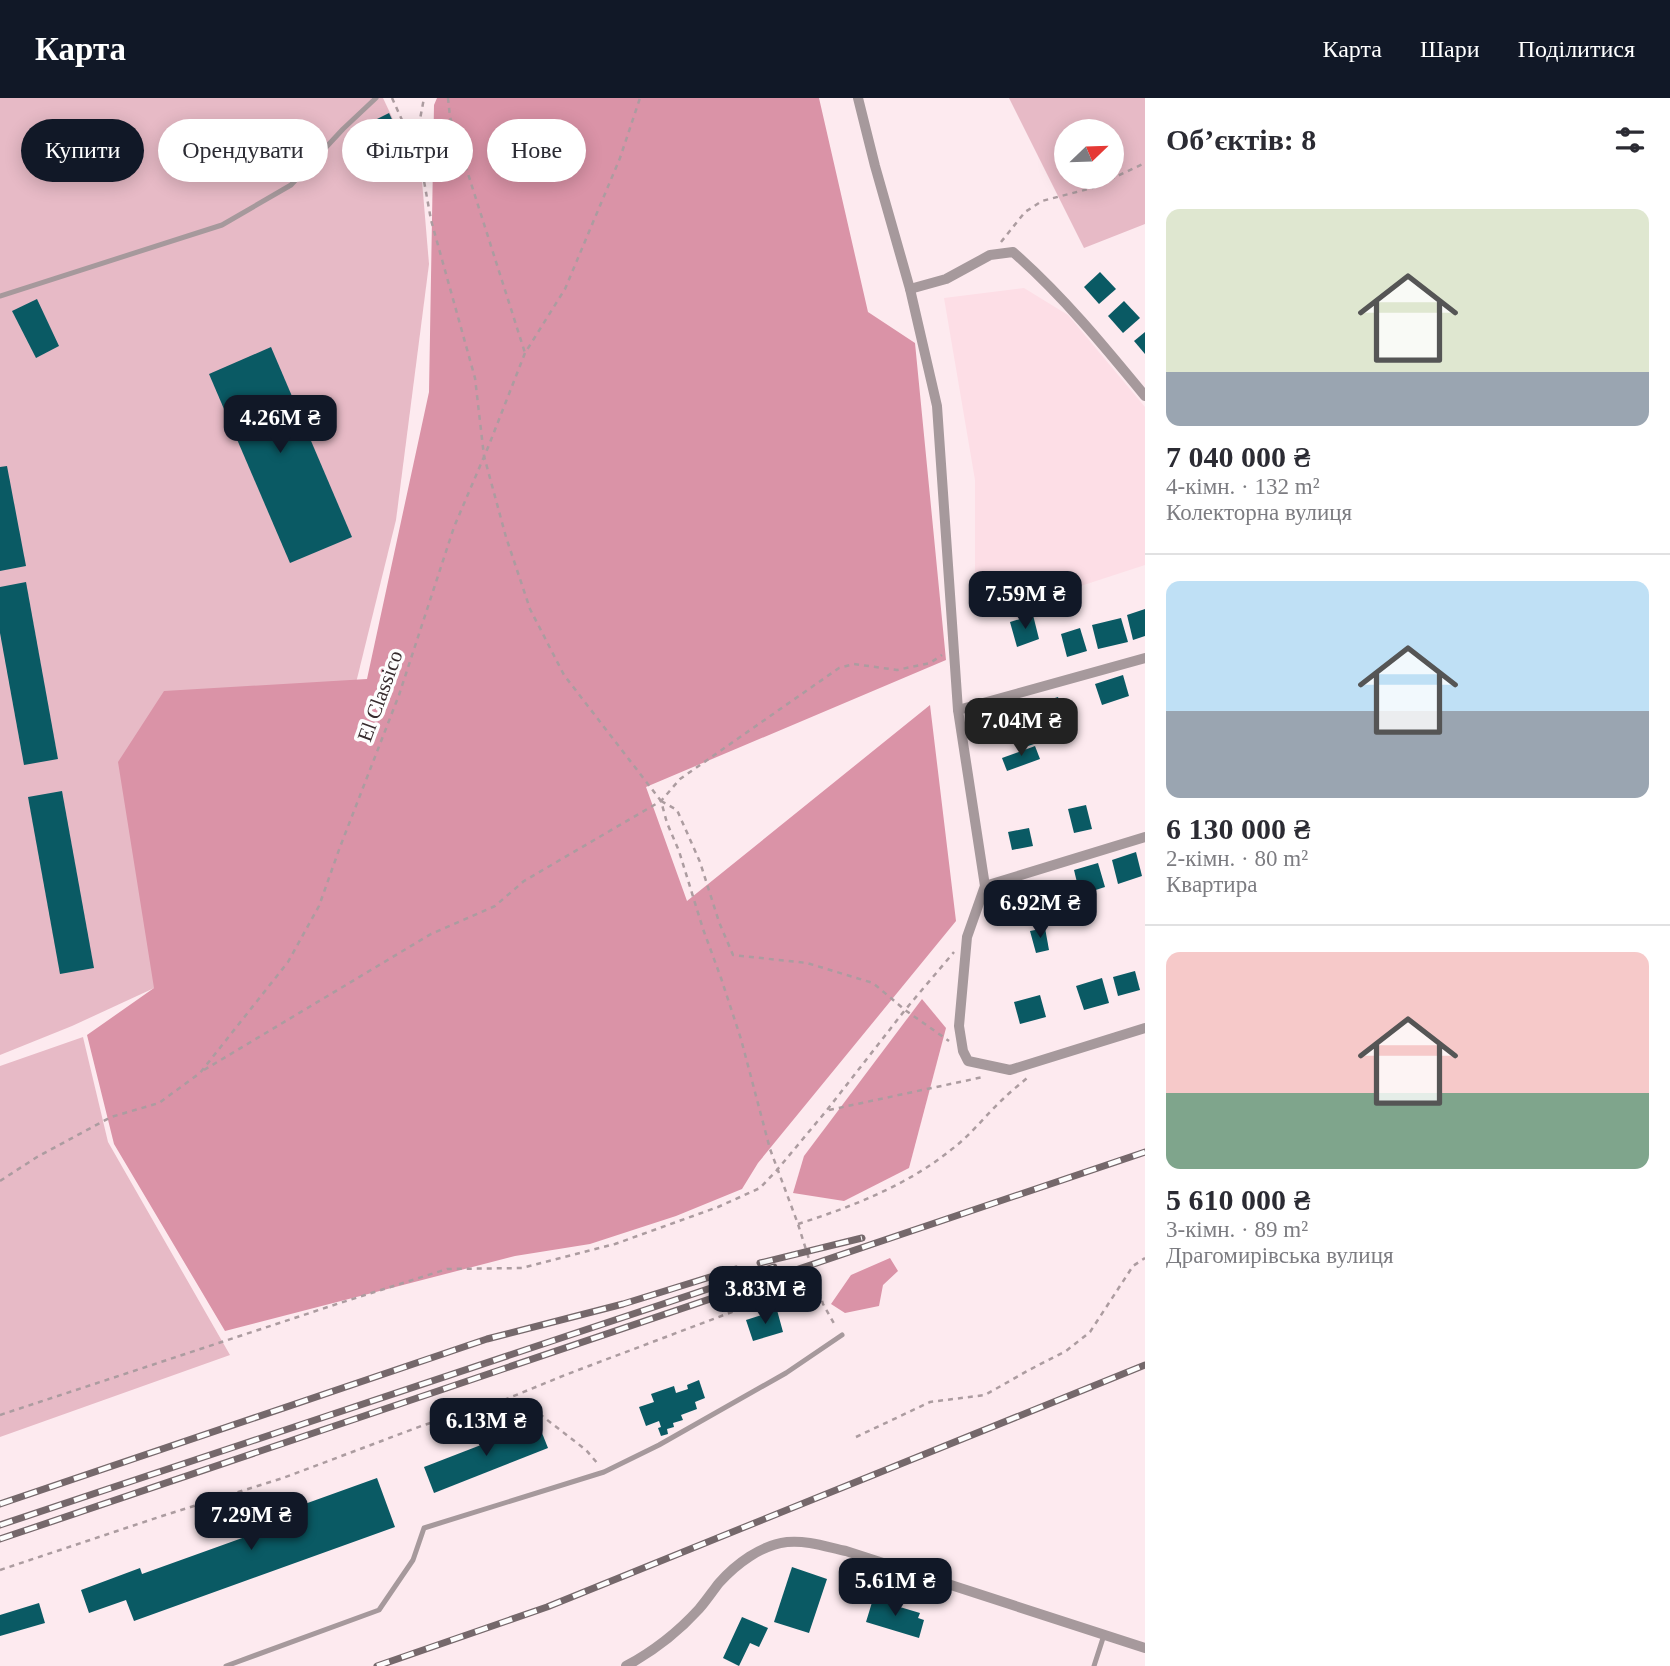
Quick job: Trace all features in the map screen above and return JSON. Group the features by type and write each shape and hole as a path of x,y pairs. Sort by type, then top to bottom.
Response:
{"street":[{"path":"858,98 874,166 911,289 937,406 958,710 985,886 967,937 959,1026 963,1051 968,1061 1010,1070 1145,1028"},
{"path":"911,289 946,279 989,255 1013,252 1040,276 1145,396"},
{"path":"958,710 1145,658"},
{"path":"985,886 1145,837"},
{"path":"626,1666 671,1635 699,1609 721,1581 751,1555 771,1545 788,1542 806,1542 846,1551 1145,1648"}],"lane":[{"path":"0,296 222,225 291,185 376,98"},
{"path":"226,1666 379,1610 413,1560 424,1528 604,1472 659,1445 786,1373 842,1335"},
{"path":"1094,1666 1104,1635"}],"path":[{"path":"391,98 400,119"},
{"path":"420,119 424,98"},
{"path":"448,98 450,117 525,353"},
{"name":"El Classico","path":"0,1181 37,1157 111,1117 159,1103 200,1073 288,962 319,906 399,695 454,527 525,353 565,289 621,158 640,98"},
{"path":"989,255 1025,212 1042,201 1092,188 1145,163"},
{"path":"424,182 431,220 475,378 484,456 506,537 530,609 564,675 661,801 741,1039 777,1170 823,1304 842,1335"},
{"path":"200,1073 431,934 495,906 524,881 661,801 680,779 839,668 854,664 897,670 930,663 954,648"},
{"path":"661,801 677,810 700,862 719,922 733,955 807,963 873,983 905,1010 963,1051"},
{"path":"0,1415 447,1269 522,1268 615,1244 718,1207 760,1188 967,937"},
{"path":"827,1110 1010,1070"},
{"path":"797,1224 861,1201 916,1175 958,1145 1003,1098 1027,1078"},
{"path":"856,1437 930,1402 985,1395 1066,1352 1090,1332 1133,1266 1145,1258"},
{"path":"0,1570 283,1478 424,1425 504,1400 815,1280"},
{"path":"504,1400 537,1412 586,1450 604,1472"}],"shaded area":[{"path":"0,98 383,98 393,119 342,119 342,182 422,182 429,264 396,520 328,797 267,936 72,1026 0,1055"},
{"path":"437,98 819,98 868,312 915,343 946,660 646,787 687,901 930,705 956,921 758,1163 742,1189 676,1216 590,1244 515,1256 225,1331 114,1144 87,1035 154,988 118,762 164,691 367,679 429,392 433,182 473,182 473,119 434,119"},
{"path":"1009,98 1145,98 1145,224 1084,248 1054,189 1124,189 1124,119 1054,119 1054,188"},
{"path":"1024,288 1068,315 1145,407 1145,565 1047,597 975,592 975,480 944,298"},
{"path":"922,999 946,1028 909,1168 844,1201 793,1193 804,1156"},
{"path":"83,1037 108,1142 230,1355 0,1437 0,1066"},
{"path":"890,1258 898,1271 883,1285 879,1306 845,1313 831,1304 851,1275"}],"building":[{"path":"389,113 392,119 377,119"},
{"path":"1100,272 1116,289 1099,304 1084,287"},
{"path":"37,299 59,346 36,358 12,311"},
{"path":"1124,301 1140,318 1123,333 1108,316"},
{"path":"1145,332 1145,354 1134,341"},
{"path":"271,347 352,537 290,563 209,374"},
{"path":"7,466 26,566 0,571 0,467"},
{"path":"26,582 58,759 24,765 0,633 0,587"},
{"path":"1145,609 1145,636 1133,640 1127,615"},
{"path":"1033,615 1039,639 1017,647 1010,622"},
{"path":"1121,618 1128,642 1098,649 1092,625"},
{"path":"1080,628 1087,651 1067,657 1061,634"},
{"path":"1123,675 1129,696 1102,705 1095,684"},
{"path":"1058,697 1064,716 1042,723 1036,704"},
{"path":"1036,713 1043,741 1028,746 1020,717"},
{"path":"1035,746 1040,759 1007,771 1002,758"},
{"path":"62,791 94,968 60,974 28,797"},
{"path":"1086,805 1092,829 1074,833 1068,809"},
{"path":"1029,828 1033,846 1012,850 1008,832"},
{"path":"1136,852 1142,876 1118,884 1112,860"},
{"path":"1098,863 1105,887 1080,895 1074,870"},
{"path":"1045,928 1049,950 1036,953 1030,931"},
{"path":"1135,971 1140,990 1118,996 1113,977"},
{"path":"1102,978 1109,1003 1084,1010 1076,986"},
{"path":"1040,995 1046,1017 1020,1024 1014,1002"},
{"path":"777,1310 783,1332 753,1341 746,1320"},
{"path":"699,1380 705,1398 695,1402 697,1409 681,1415 683,1420 673,1423 674,1427 667,1429 668,1434 661,1436 659,1421 646,1426 639,1407 654,1402 651,1394 674,1386 676,1393 688,1389 687,1385"},
{"path":"538,1423 548,1448 434,1493 424,1467"},
{"path":"377,1478 395,1527 134,1621 126,1600 89,1613 81,1590 140,1568 142,1574 245,1537 241,1527"},
{"path":"792,1567 827,1579 809,1633 774,1622"},
{"path":"873,1599 920,1613 918,1618 924,1620 919,1638 866,1622"},
{"path":"39,1603 45,1623 0,1636 0,1615"},
{"path":"742,1617 768,1628 759,1647 750,1643 739,1666 723,1658"}],"railway":[{"path":"0,1539 1145,1152"},
{"path":"760,1263 862,1238"},
{"path":"0,1525 774,1267"},
{"path":"0,1504 487,1339 623,1304 736,1269"},
{"path":"377,1666 547,1607 1145,1365"}]}
